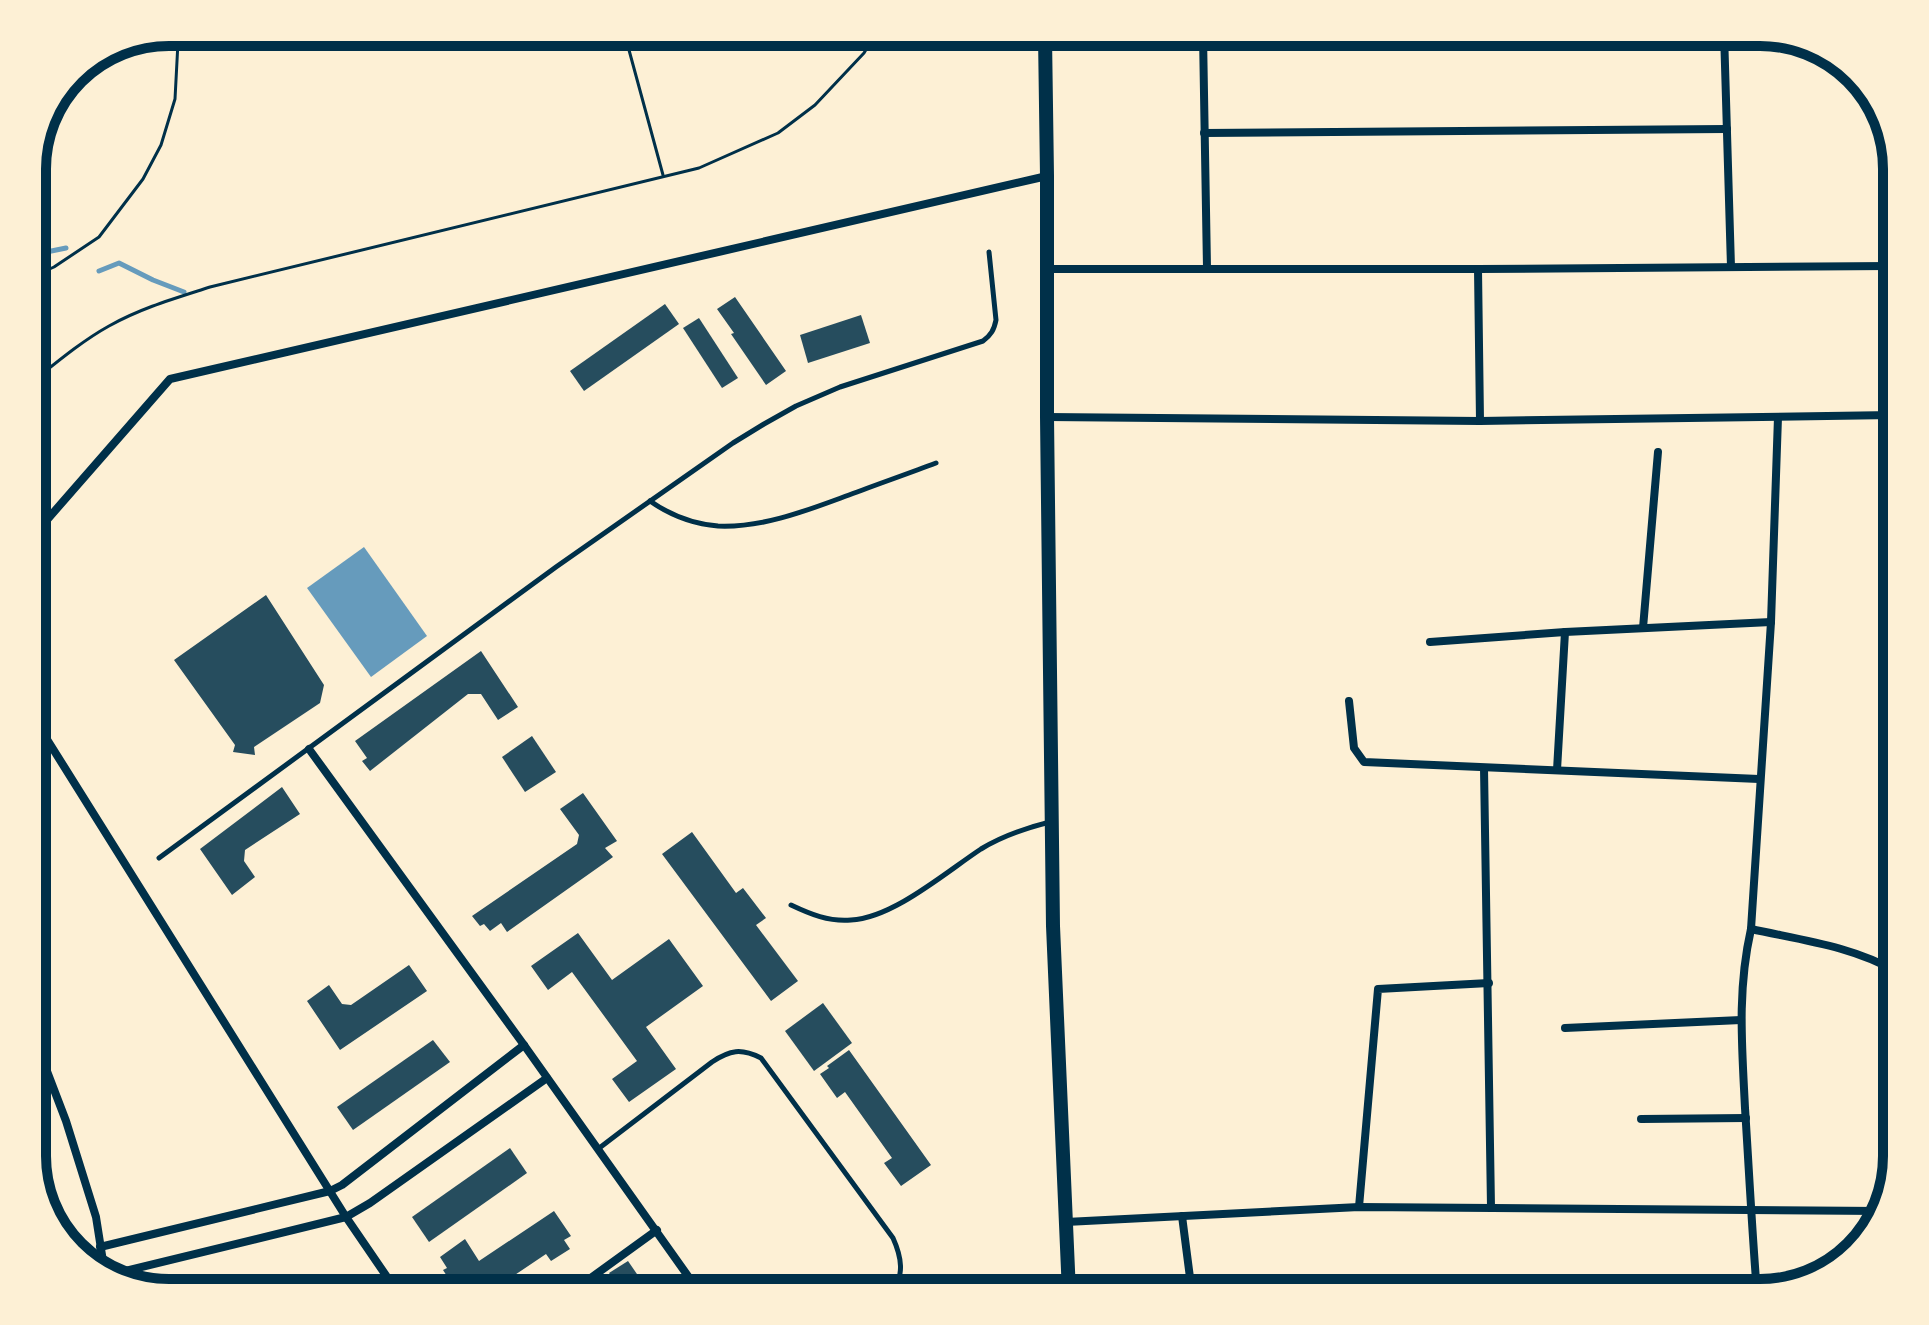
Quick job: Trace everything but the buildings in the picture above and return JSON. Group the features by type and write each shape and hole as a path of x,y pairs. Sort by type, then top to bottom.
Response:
{"street":[{"path":"1045,46 1051,822 1068,1279"},
{"path":"1203,46 1207,268"},
{"path":"1724,46 1731,267"},
{"path":"1204,133 1727,129"},
{"path":"46,521 170,379 1047,176"},
{"path":"1046,269 1883,266"},
{"path":"1478,269 1480,421"},
{"path":"1047,417 1480,421 1883,415"},
{"path":"1756,1279 1741,995 1751,929 1771,622 1778,417"},
{"path":"1643,628 1658,452"},
{"path":"1430,642 1771,622"},
{"path":"1557,770 1565,632"},
{"path":"1349,701 1354,748 1364,762 1759,779"},
{"path":"46,738 346,1217 388,1279"},
{"path":"309,749 690,1279"},
{"path":"1484,768 1491,1207"},
{"path":"1751,929 1836,946 1883,965"},
{"path":"1359,1207 1378,989 1489,983"},
{"path":"1565,1028 1741,1020"},
{"path":"100,1247 330,1191 355,1176 524,1045"},
{"path":"46,1078 66,1121 96,1217 103,1259"},
{"path":"123,1270 346,1217 547,1078"},
{"path":"1641,1119 1746,1118"},
{"path":"1066,1222 1359,1207 1869,1211"},
{"path":"1182,1216 1190,1279"},
{"path":"589,1279 657,1230"}],"lane":[{"path":"159,858 556,567 733,443 796,406 840,387 983,341 990,336 996,320 989,252"},
{"path":"650,501 676,516 701,523 731,526 753,524 824,504 936,463"},
{"path":"791,905 814,916 832,920 871,917 934,882 984,847 1029,827 1051,822"},
{"path":"598,1149 723,1055 735,1051 748,1052 761,1058 893,1238 902,1264 900,1279"}],"path":[{"path":"46,271 99,237 143,179 161,145 175,99 178,46"},
{"path":"628,46 663,176"},
{"path":"46,371 109,326 196,291 699,168 778,133 815,105 868,46"}],"water":[{"path":"364,547 427,636 371,677 307,588"}],"waterway":[{"path":"46,252 66,248"},
{"path":"99,271 119,263 184,292"}]}
